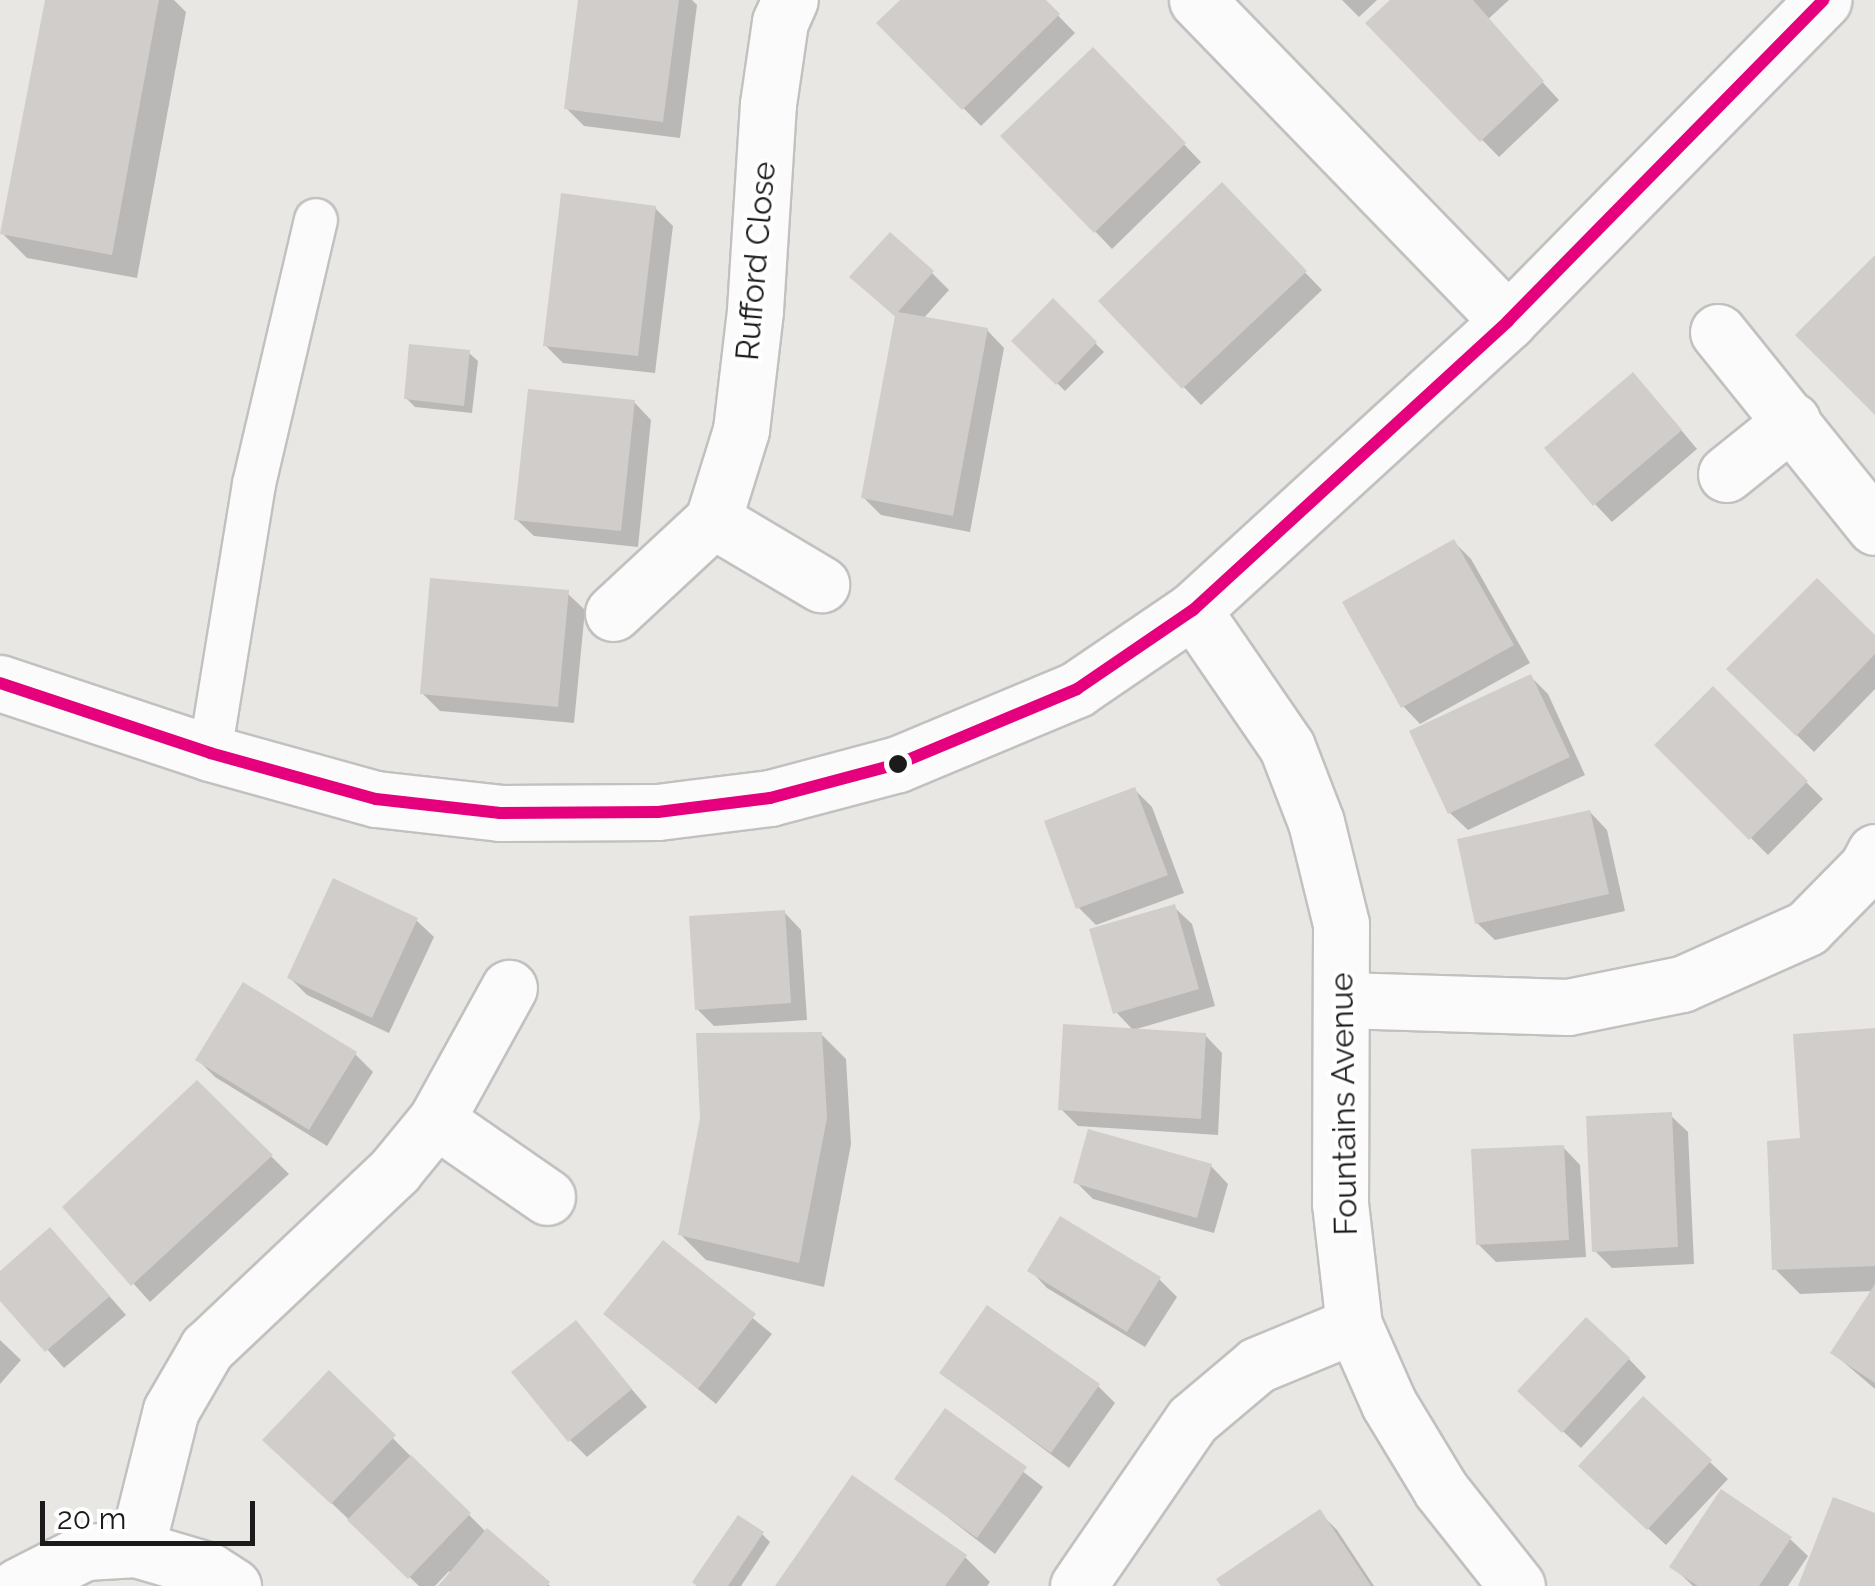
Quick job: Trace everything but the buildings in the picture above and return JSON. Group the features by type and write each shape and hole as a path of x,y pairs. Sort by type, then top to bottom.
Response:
{"street":[{"name":"Rufford Close","path":"613,613 712,520 741,430 755,310 768,104 780,22 790,0"},
{"path":"1197,0 1508,321"},
{"path":"0,683 210,753 376,799 500,813 658,812 770,798 898,764 1077,689 1193,610 1508,321 1823,0"},
{"path":"1718,332 1875,527"},
{"path":"1726,474 1792,421"},
{"path":"712,520 821,584"},
{"name":"Fountains Avenue","path":"1193,610 1287,747 1310,807 1341,924 1340,1203 1354,1325 1389,1404 1441,1490 1517,1586"},
{"path":"1343,1000 1568,1007 1682,984 1807,928 1872,864"},
{"path":"136,1549 171,1410 207,1348 339,1227 436,1120 508,988"},
{"path":"436,1120 546,1197"},
{"path":"1078,1586 1192,1420 1258,1366 1354,1325"},
{"path":"18,1586 85,1552 136,1549 208,1570 233,1586"}],"lane":[{"path":"210,753 254,484 316,220"}],"transit line":[{"path":"0,683 210,753 376,799 500,813 658,812 770,798 898,764 1077,689 1193,610 1508,321 1823,0"}]}
